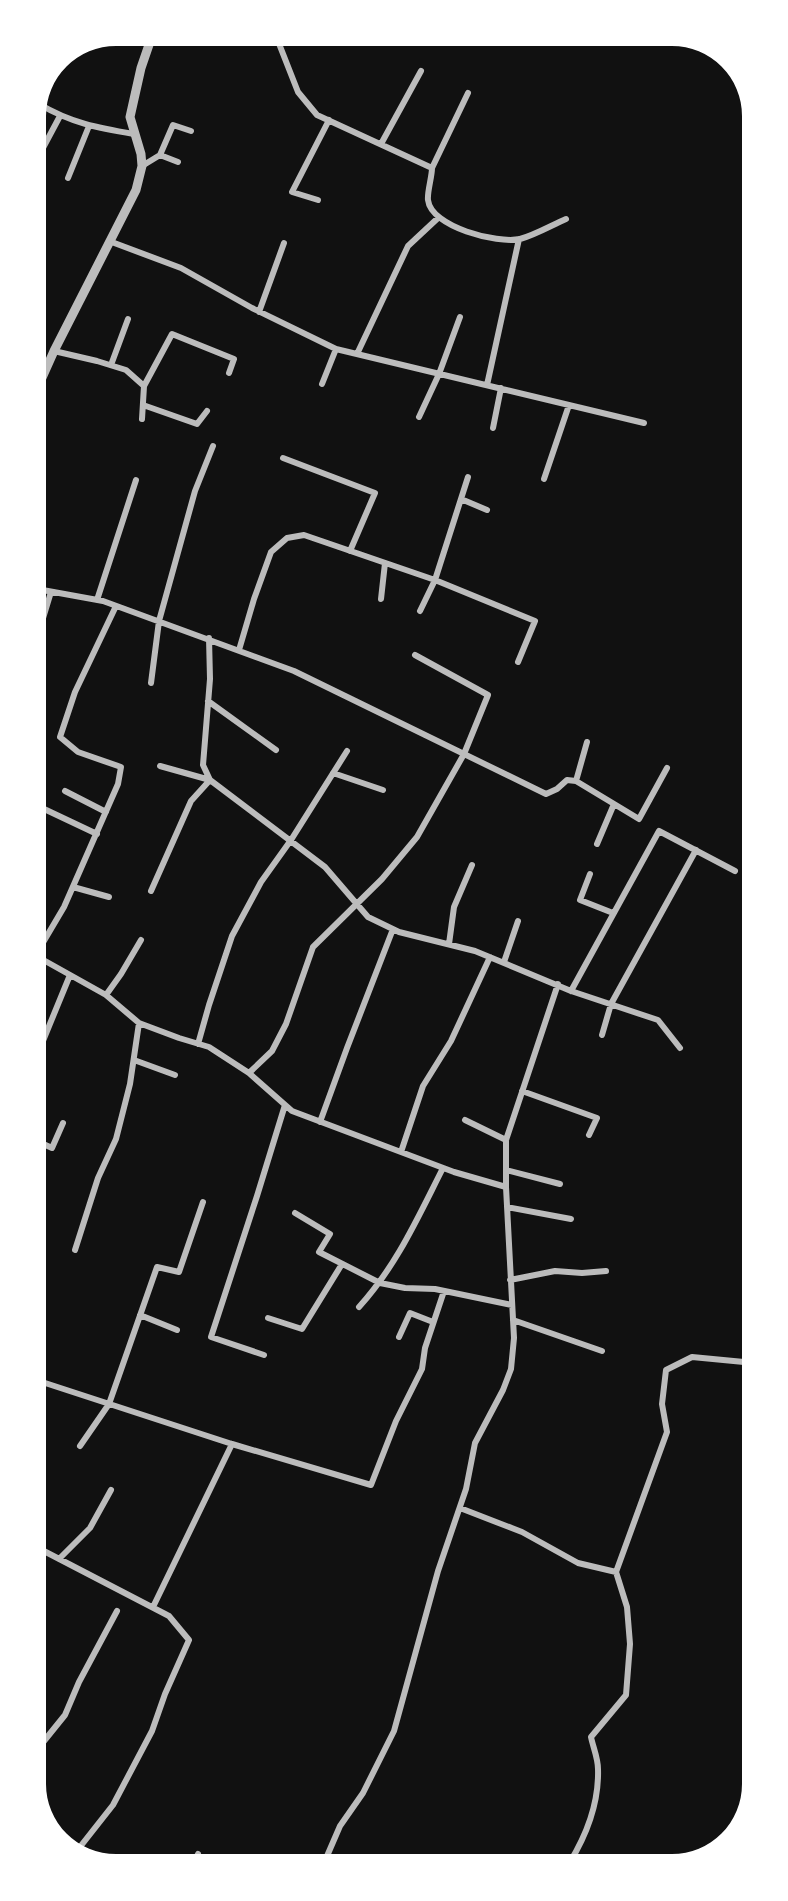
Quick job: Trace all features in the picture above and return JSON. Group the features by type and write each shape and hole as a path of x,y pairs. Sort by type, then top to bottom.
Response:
{"street":[{"path":"48,364 136,190 142,166 141,154 130,117 148,47"},
{"path":"280,47 298,92 317,115 432,168"},
{"path":"381,144 421,71"},
{"path":"468,93 432,168 428,201 438,218 467,232 504,239 519,239 566,219"},
{"path":"47,109 60,116 89,126 134,134"},
{"path":"47,140 60,116"},
{"path":"318,200 292,192 329,120"},
{"path":"142,166 160,155 173,124 191,131"},
{"path":"69,178 89,126"},
{"path":"160,155 178,162"},
{"path":"357,354 408,246 438,218"},
{"path":"487,385 519,239"},
{"path":"109,240 181,268 259,312 336,349 644,423"},
{"path":"259,312 284,243"},
{"path":"419,417 440,374 460,316"},
{"path":"111,365 128,319"},
{"path":"142,419 144,386 172,334 234,359 229,373"},
{"path":"321,384 336,349"},
{"path":"54,351 126,370 144,386"},
{"path":"493,428 501,388"},
{"path":"143,405 197,424 207,411"},
{"path":"544,479 569,405"},
{"path":"151,683 159,621 173,578 195,490 213,446"},
{"path":"283,458 375,493 350,551"},
{"path":"420,611 435,580 468,477"},
{"path":"97,600 136,480"},
{"path":"461,499 487,510"},
{"path":"239,650 271,552 287,538 304,535 435,580 535,621 518,662"},
{"path":"381,599 385,563"},
{"path":"47,591 97,600 116,606 209,638 294,671 546,794 557,789 567,780 576,781 639,819 667,768"},
{"path":"47,606 51,592"},
{"path":"47,937 64,907 118,784 121,767 78,752 60,737 75,692 116,606"},
{"path":"209,638 208,701 203,765 210,780"},
{"path":"249,1073 272,1051 286,1024 313,947 382,879 417,837 464,754 488,695 415,655"},
{"path":"208,701 276,750"},
{"path":"576,781 587,742"},
{"path":"198,1044 208,1005 232,936 261,882 291,840 347,751"},
{"path":"160,766 210,780 325,867 368,917 393,930 475,951 571,991 658,1020 680,1048"},
{"path":"333,773 383,790"},
{"path":"151,891 191,801 210,780"},
{"path":"65,791 106,812"},
{"path":"597,844 614,804"},
{"path":"47,810 97,834"},
{"path":"571,991 659,831 735,871"},
{"path":"602,1035 611,1004 696,850"},
{"path":"449,944 453,907 472,865"},
{"path":"590,874 580,900 614,913"},
{"path":"73,887 109,897"},
{"path":"504,962 518,921"},
{"path":"320,1122 393,930"},
{"path":"106,995 122,974 141,940"},
{"path":"401,1152 423,1086 451,1041 490,957"},
{"path":"46,962 106,995 139,1023 209,1047 249,1073 292,1111 444,1168 506,1187"},
{"path":"46,1032 70,975"},
{"path":"328,1854 340,1827 363,1793 394,1731 438,1570 466,1489 475,1443 503,1390 511,1369 514,1338 506,1187 506,1140 558,984"},
{"path":"75,1250 98,1178 116,1139 134,1060 139,1023"},
{"path":"134,1060 175,1075"},
{"path":"522,1091 597,1118 589,1135"},
{"path":"264,1354 211,1337 285,1105"},
{"path":"465,1120 506,1140"},
{"path":"46,1145 52,1148 63,1123"},
{"path":"360,1306 380,1283 396,1259 444,1168"},
{"path":"506,1170 560,1184"},
{"path":"81,1446 109,1404 157,1267 179,1272 203,1202"},
{"path":"507,1207 571,1219"},
{"path":"295,1213 330,1234 319,1252 380,1283 444,1291 512,1305"},
{"path":"268,1318 302,1329 342,1264"},
{"path":"510,1280 555,1271 606,1272"},
{"path":"46,1383 232,1444 371,1485 396,1421 422,1369 425,1348 444,1291"},
{"path":"399,1337 410,1313 433,1322"},
{"path":"140,1315 177,1330"},
{"path":"513,1320 602,1351"},
{"path":"575,1854 595,1805 598,1767 591,1737 626,1695 630,1644 627,1607 616,1572 667,1432 662,1404 666,1370 692,1357 742,1362"},
{"path":"153,1607 232,1444"},
{"path":"59,1559 90,1528 111,1490"},
{"path":"460,1508 522,1532 578,1563 616,1572"},
{"path":"46,1552 169,1616 189,1640 165,1694 152,1731 112,1805 81,1845"},
{"path":"46,1739 65,1715 79,1682 117,1611"}]}
